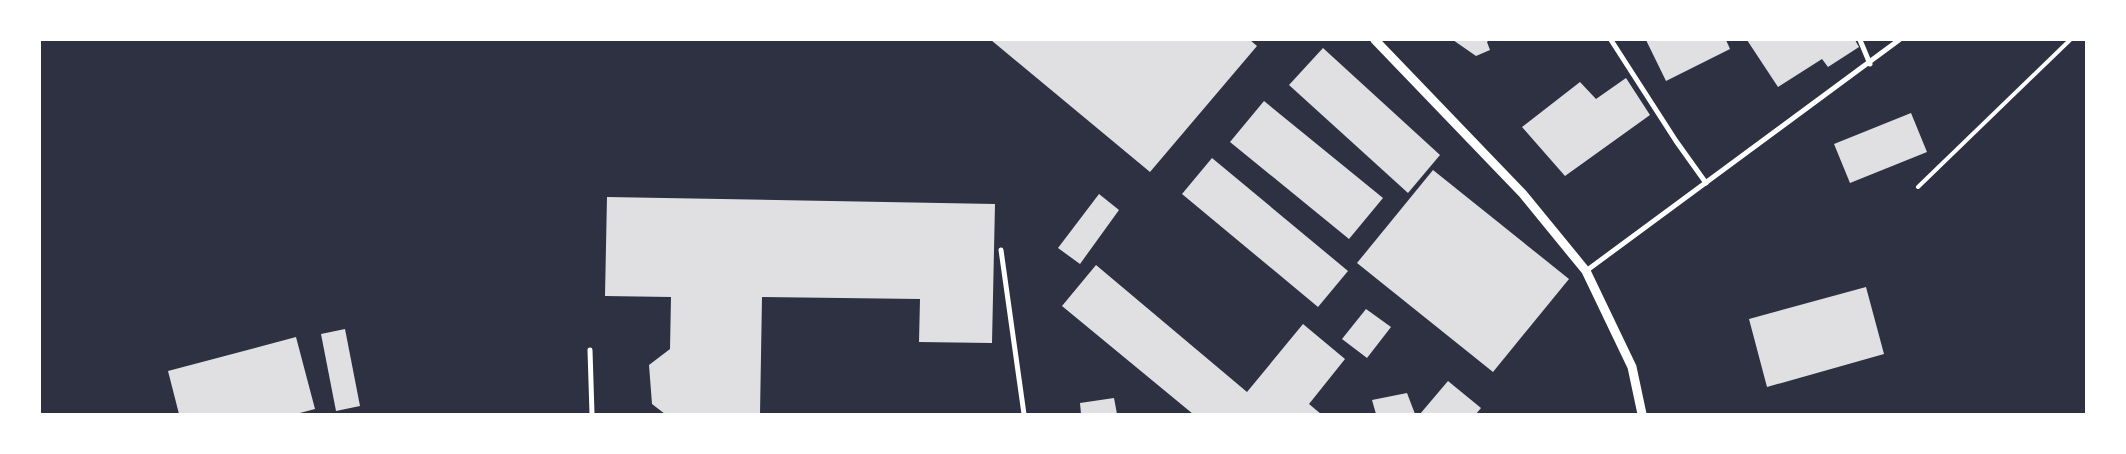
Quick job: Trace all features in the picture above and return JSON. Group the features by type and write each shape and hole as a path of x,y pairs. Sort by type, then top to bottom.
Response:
{"street":[{"path":"1374,40 1523,194 1586,271 1632,367 1642,414"},
{"path":"1611,40 1676,141 1706,183"},
{"path":"1860,40 1870,64"},
{"path":"1586,271 1870,64 1899,40"},
{"path":"1001,250 1024,414"},
{"path":"590,350 592,414"}],"lane":[{"path":"1918,187 2070,40"}],"building":[{"path":"991,40 1250,40 1257,46 1150,172"},
{"path":"1453,40 1489,40 1487,42 1490,50 1476,56"},
{"path":"1646,40 1726,40 1730,49 1666,81"},
{"path":"1747,40 1855,40 1859,47 1828,67 1822,59 1778,87"},
{"path":"1323,48 1440,155 1408,193 1289,85"},
{"path":"1626,78 1650,115 1565,176 1522,127 1580,82 1596,99"},
{"path":"1264,101 1383,198 1349,239 1230,142"},
{"path":"1911,113 1927,152 1850,183 1834,144"},
{"path":"1212,158 1348,271 1318,307 1182,194"},
{"path":"1433,170 1569,279 1493,372 1357,263"},
{"path":"1099,194 1119,210 1080,264 1058,248"},
{"path":"607,197 995,204 992,343 919,342 920,299 762,297 760,414 665,414 652,404 649,365 670,349 671,297 605,296"},
{"path":"1096,265 1247,392 1303,324 1345,359 1309,404 1321,414 1193,414 1062,306"},
{"path":"1866,287 1884,354 1767,387 1749,319"},
{"path":"1366,309 1391,327 1367,358 1342,339"},
{"path":"345,329 360,406 336,411 321,334"},
{"path":"296,337 315,409 296,414 179,414 168,371"},
{"path":"1448,381 1481,408 1476,414 1420,414"},
{"path":"1407,393 1415,414 1376,414 1372,400"},
{"path":"1114,398 1117,414 1081,414 1080,403"}]}
